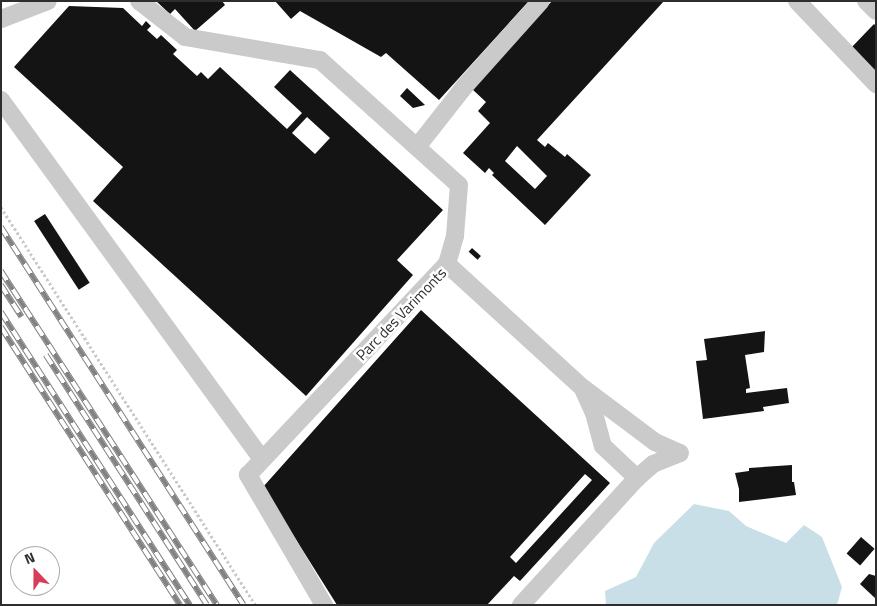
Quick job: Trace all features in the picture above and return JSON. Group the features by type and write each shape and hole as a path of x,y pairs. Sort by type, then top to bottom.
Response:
{"street":[{"path":"1,19 48,1"},
{"path":"140,1 185,37 320,60 459,185 455,236 447,264"},
{"path":"417,147 448,107 541,1"},
{"path":"797,1 876,84"},
{"path":"866,1 876,11"},
{"path":"1,100 262,459"},
{"name":"Parc des Varimonts","path":"324,605 248,474 447,264 582,388 655,442 680,453 653,464 637,478 521,605"},
{"name":"Parc des Varimonts","path":"582,388 594,413 603,446 637,478"}],"path":[{"path":"1,207 256,605"}],"water":[{"path":"694,504 729,511 746,526 786,543 804,525 822,537 842,587 837,605 606,605 605,591 636,577 654,543"}],"building":[{"path":"156,1 222,1 225,5 195,31 175,9 170,14"},
{"path":"275,1 529,1 439,100 386,53 381,57 300,11 291,19"},
{"path":"552,1 664,1 537,140 545,147 548,143 565,157 567,154 591,175 545,225 492,175 494,173 489,168 485,173 463,153 490,123 478,111 486,102 472,89","holes":["517,146 547,176 535,189 505,161"]},
{"path":"69,6 123,8 142,26 146,21 151,26 147,30 157,39 161,35 177,50 173,54 197,76 201,72 208,79 220,67 287,129 302,113 274,87 290,70 443,210 397,260 413,275 306,396 93,201 123,167 14,67","holes":["307,117 330,138 315,154 292,133"]},
{"path":"874,24 876,26 876,73 850,49"},
{"path":"407,88 425,105 413,108 400,96"},
{"path":"45,214 90,283 79,290 34,221"},
{"path":"472,248 481,256 478,260 469,252"},
{"path":"421,310 610,483 520,581 514,576 487,605 337,605 263,487","holes":["585,474 592,480 516,563 510,557"]},
{"path":"765,331 764,352 745,355 750,388 746,389 746,393 787,388 789,403 763,407 764,411 703,419 696,361 707,360 704,339"},
{"path":"792,465 792,482 794,482 796,495 739,502 739,489 735,473 749,471 749,468"},
{"path":"861,537 875,549 860,565 847,554"},
{"path":"869,574 876,576 876,599 860,584"}],"railway":[{"path":"1,227 244,605"},
{"path":"1,271 217,605"},
{"path":"1,285 22,317"},
{"path":"1,312 190,605"},
{"path":"1,327 180,605"},
{"path":"46,355 207,605"}]}
